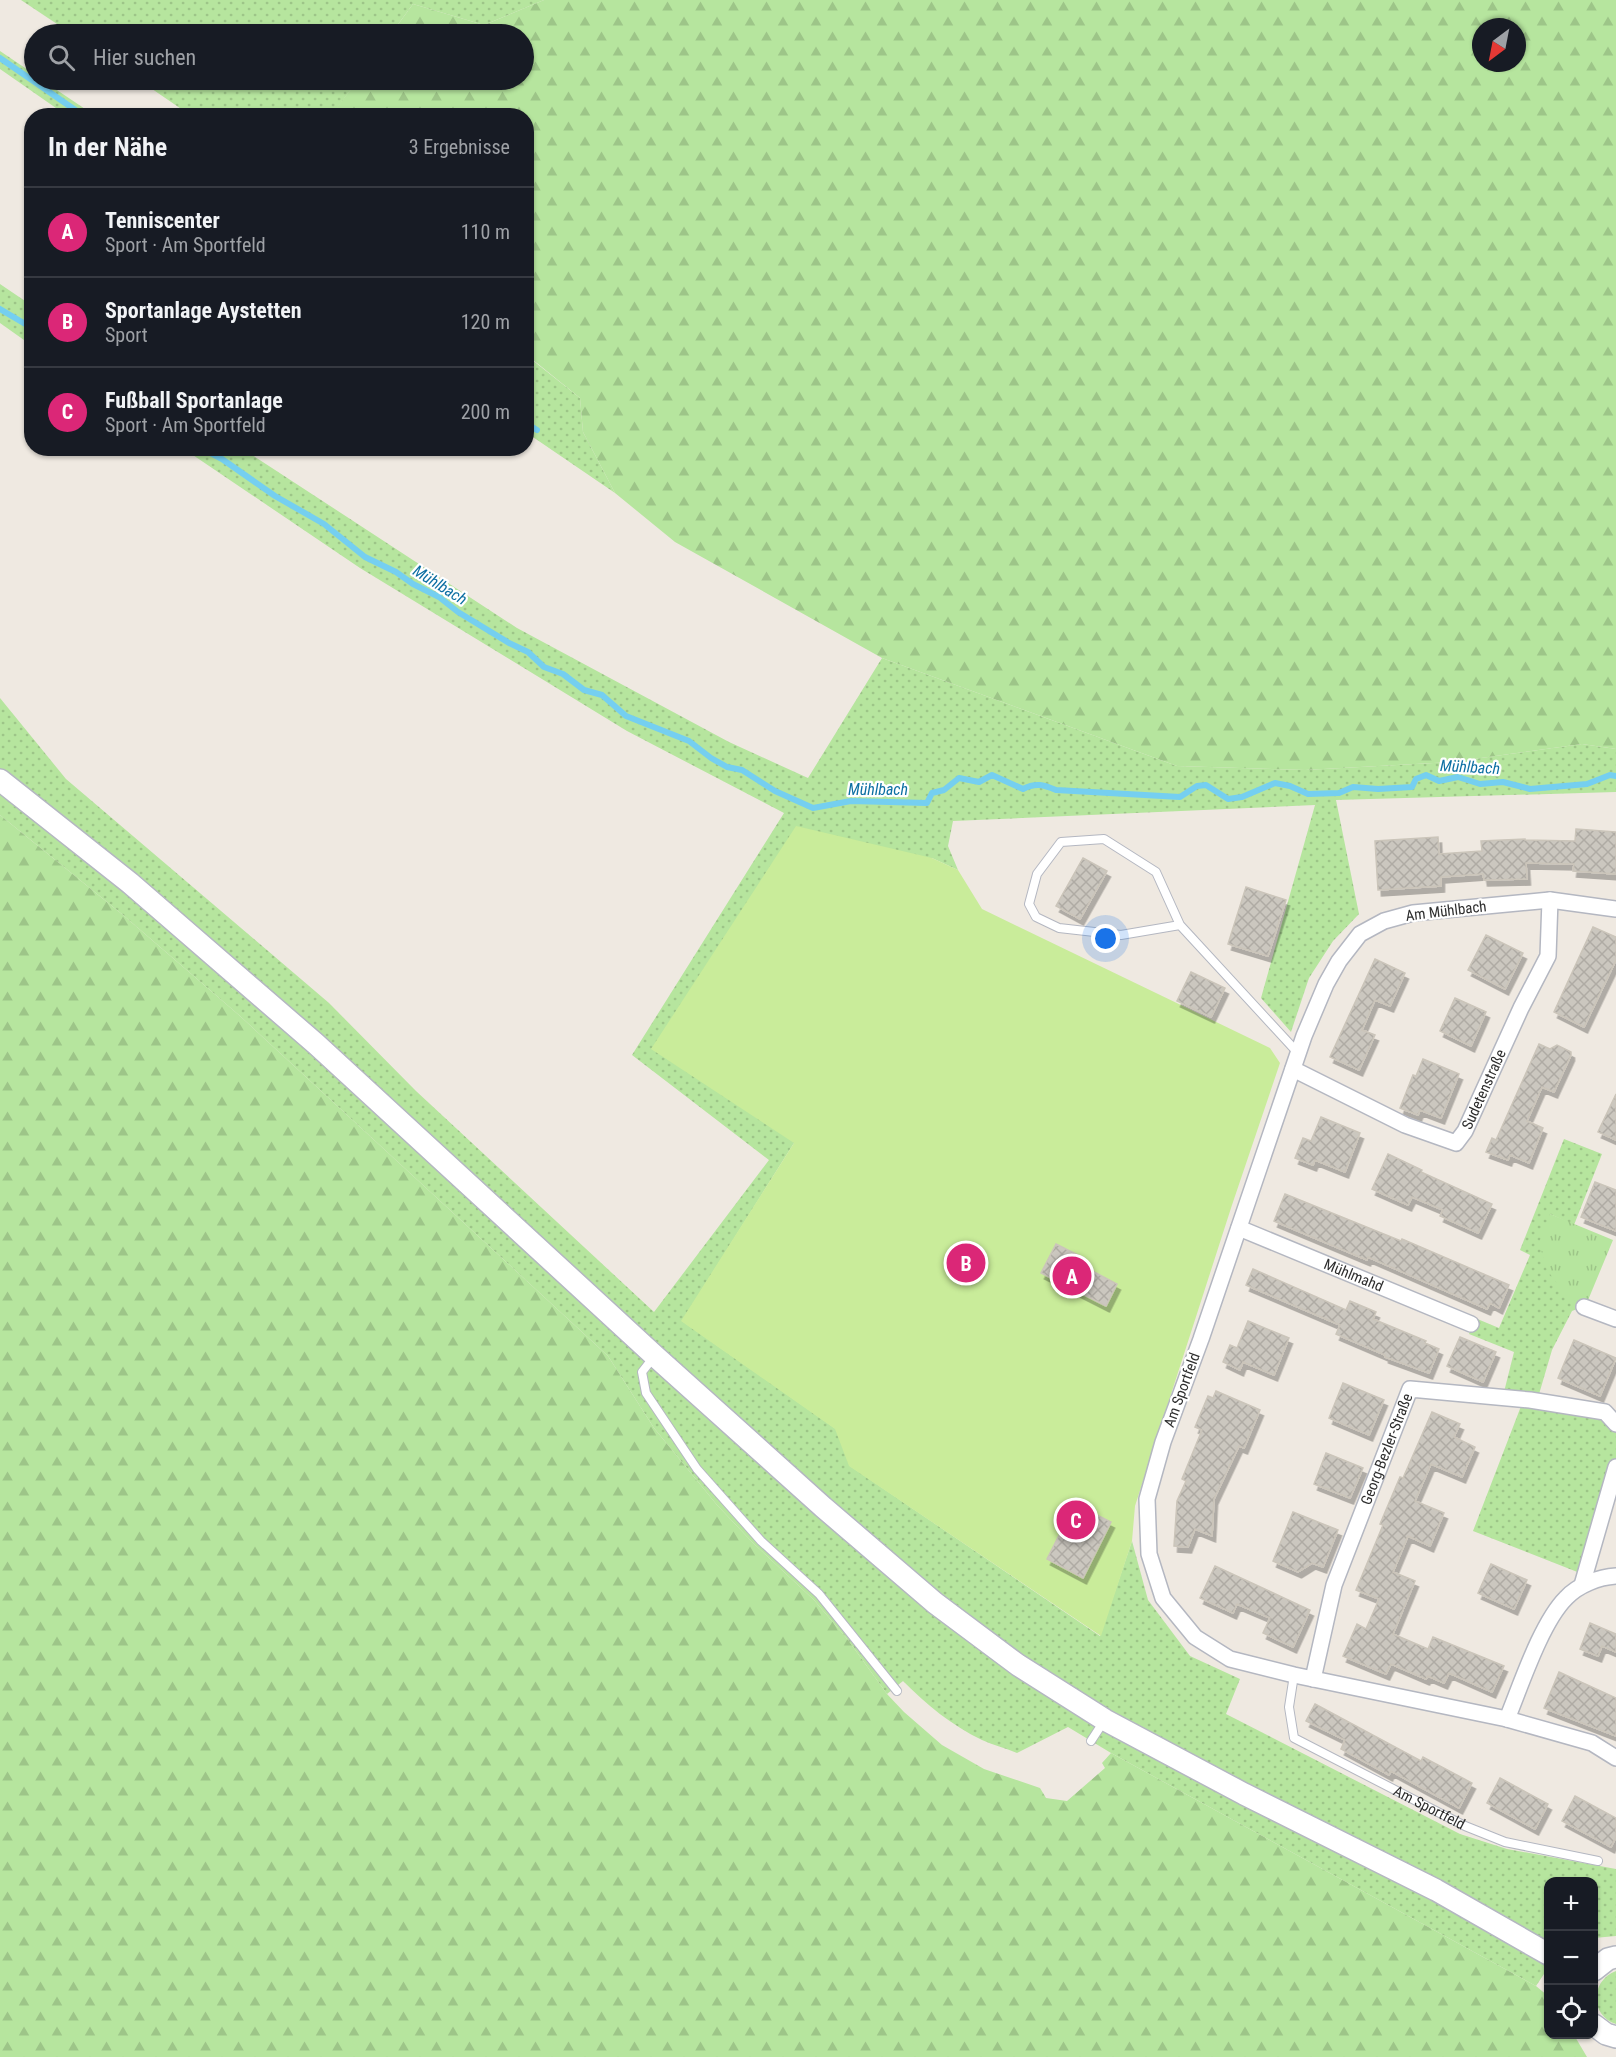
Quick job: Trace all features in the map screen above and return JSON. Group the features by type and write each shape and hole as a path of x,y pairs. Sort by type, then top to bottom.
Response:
{"main road":[{"path":"0,780 130,883 307,1036 655,1356 823,1507 935,1603 1018,1665 1105,1720 1244,1794 1436,1890 1544,1952"},
{"path":"1598,1966 1608,1959 1616,1957"},
{"path":"1598,2028 1616,2037"}],"street":[{"name":"Am Mühlbach","path":"1304,1036 1326,984 1340,961 1360,934 1384,921 1413,913 1550,900 1616,909"},
{"name":"Sudetenstraße","path":"1293,1069 1406,1125 1456,1143 1465,1131 1521,1008 1548,956 1550,900"},
{"name":"Am Sportfeld","path":"1304,1036 1163,1442 1147,1498 1149,1554 1163,1598 1195,1637 1230,1659 1294,1675 1507,1719 1592,1743 1616,1758"},
{"name":"Mühlmahd","path":"1239,1228 1471,1324"},
{"path":"1584,1306 1616,1319"},
{"name":"Georg-Bezler-Straße","path":"1313,1679 1334,1585 1410,1389 1530,1400 1605,1412 1616,1424"},
{"path":"1582,1585 1616,1467"},
{"path":"1507,1719 1547,1625 1566,1598 1582,1585 1616,1576"}],"lane":[{"path":"1180,925 1121,935 1059,928 1036,917 1029,904 1037,874 1061,842 1104,838 1156,872 1180,925 1298,1053"},
{"path":"655,1356 642,1372 646,1392 697,1469 761,1541 819,1594 897,1691"},
{"name":"Am Sportfeld","path":"1294,1675 1289,1707 1294,1738 1465,1826 1505,1842 1598,1861"},
{"path":"1090,1741 1105,1720"}],"green space":[{"path":"21,0 544,0 486,24 413,4 398,24 57,24"},
{"path":"544,0 1616,0 1616,749 1582,744 1452,762 1305,770 1177,766 882,658 675,542 615,493 583,432 580,398 534,361 534,108 336,108 350,90 534,90 534,24 486,24"},
{"path":"413,4 481,24 398,24"},
{"path":"0,51 24,67 24,86 0,69"},
{"path":"30,90 57,90 84,108 56,108"},
{"path":"154,90 350,90 337,108 180,108"},
{"path":"0,284 24,300 24,340 0,323"},
{"path":"534,361 580,398 583,432 615,493 534,438"},
{"path":"194,456 254,456 517,628 729,742 808,778 882,658 1177,766 1305,770 1452,762 1582,744 1616,749 1616,792 1336,800 1359,914 1333,941 1309,978 1291,1032 1261,998 1315,805 953,821 948,846 958,870 932,858 794,1143 682,1321 836,1429 850,1466 1100,1636 1132,1541 1148,1600 1190,1656 1240,1679 1226,1714 1460,1834 1507,1849 1616,1869 1616,1936 1598,1938 1598,1877 1544,1877 1544,1974 1536,1986 1111,1753 1068,1727 1017,1753 982,1740 960,1728 930,1706 903,1681 887,1694 848,1640 814,1600 753,1543 717,1505 654,1428 608,1356 240,1016 123,915 0,815 0,698 66,779 329,1003 416,1091 654,1312 769,1160 632,1055 784,813 627,731 360,568"},
{"path":"0,815 123,915 240,1016 608,1356 654,1428 717,1505 753,1543 814,1600 848,1640 887,1694 942,1745 984,1769 1040,1788 1046,1798 1067,1801 1105,1768 1102,1763 1111,1753 1536,1986 1544,1993 1544,2039 1576,2039 1587,2057 0,2057"},
{"path":"796,826 932,858 958,870 982,909 1270,1048 1280,1063 1135,1506 1132,1541 1101,1636 849,1466 835,1429 681,1321 794,1143 651,1049"},
{"path":"1564,1139 1602,1154 1574,1225 1550,1214 1586,1305 1572,1311 1552,1350 1537,1401 1503,1396 1514,1352 1469,1334 1475,1318 1499,1328 1530,1255 1520,1250"},
{"path":"1550,1214 1613,1240 1586,1305 1568,1298 1547,1270 1539,1243"},
{"path":"1523,1401 1605,1412 1616,1425 1616,1464 1585,1575 1473,1531"},
{"path":"1616,1971 1616,2024 1607,2020 1598,2006 1598,1989 1608,1975"}],"building":[{"path":"1576,829 1616,832 1616,874 1573,871 1574,864 1526,863 1527,879 1484,880 1483,874 1441,877 1441,886 1378,890 1375,841 1438,837 1439,854 1482,851 1481,841 1525,839 1575,841"},
{"path":"1083,858 1107,871 1080,919 1056,906"},
{"path":"1246,887 1286,900 1268,956 1228,944"},
{"path":"1593,927 1616,937 1616,960 1584,1027 1554,1012"},
{"path":"1486,935 1523,953 1505,989 1468,970"},
{"path":"1375,959 1405,973 1390,1006 1375,1000 1362,1030 1375,1035 1359,1070 1330,1057"},
{"path":"1191,972 1225,988 1211,1017 1177,1001"},
{"path":"1455,998 1486,1012 1471,1046 1440,1031"},
{"path":"1539,1044 1550,1049 1557,1045 1571,1052 1571,1055 1554,1092 1542,1087 1527,1121 1543,1128 1529,1163 1510,1155 1508,1160 1486,1152 1492,1138 1496,1140"},
{"path":"1423,1059 1459,1074 1441,1118 1420,1110 1418,1115 1400,1108 1413,1075 1416,1076"},
{"path":"1616,1094 1616,1140 1598,1132"},
{"path":"1321,1117 1360,1133 1345,1172 1315,1160 1313,1165 1295,1158 1303,1138 1311,1141"},
{"path":"1388,1154 1422,1170 1421,1172 1492,1204 1478,1233 1440,1216 1443,1210 1412,1197 1408,1205 1372,1189"},
{"path":"1595,1182 1616,1190 1616,1231 1581,1217"},
{"path":"1285,1194 1401,1241 1402,1239 1509,1285 1499,1308 1490,1303 1487,1309 1368,1257 1367,1260 1274,1221"},
{"path":"1056,1244 1084,1258 1081,1265 1117,1284 1106,1306 1041,1273"},
{"path":"1253,1269 1346,1310 1350,1301 1376,1312 1373,1319 1426,1341 1425,1343 1439,1349 1429,1373 1385,1357 1385,1355 1336,1334 1340,1325 1246,1285"},
{"path":"1248,1321 1289,1338 1274,1375 1243,1362 1240,1370 1223,1362 1230,1345 1237,1348"},
{"path":"1460,1337 1496,1352 1483,1382 1447,1366"},
{"path":"1574,1340 1616,1358 1600,1396 1558,1378"},
{"path":"1343,1383 1384,1400 1369,1435 1329,1418"},
{"path":"1216,1391 1260,1410 1244,1448 1239,1446 1214,1499 1212,1536 1195,1529 1188,1547 1174,1546 1177,1501 1186,1481 1182,1479 1202,1430 1195,1427 1208,1396 1213,1398"},
{"path":"1432,1412 1460,1424 1454,1437 1475,1447 1462,1477 1431,1464 1415,1501 1444,1513 1430,1546 1408,1536 1393,1572 1415,1581 1393,1634 1428,1649 1433,1637 1504,1666 1492,1692 1449,1673 1444,1683 1428,1676 1426,1679 1391,1664 1386,1674 1343,1656 1357,1624 1366,1629 1379,1599 1356,1590 1400,1477 1403,1478"},
{"path":"1326,1453 1363,1468 1350,1498 1314,1484"},
{"path":"1075,1504 1111,1522 1083,1578 1047,1559"},
{"path":"1293,1512 1338,1530 1323,1567 1312,1563 1298,1572 1273,1561"},
{"path":"1491,1564 1527,1580 1514,1609 1478,1593"},
{"path":"1215,1566 1310,1610 1293,1647 1263,1633 1270,1618 1237,1604 1233,1613 1200,1598"},
{"path":"1590,1623 1616,1634 1616,1652 1602,1646 1598,1656 1580,1649"},
{"path":"1559,1672 1616,1698 1616,1736 1544,1708"},
{"path":"1315,1704 1421,1761 1423,1757 1472,1783 1459,1808 1391,1771 1389,1775 1341,1749 1345,1740 1306,1721"},
{"path":"1500,1778 1548,1804 1535,1829 1487,1803"},
{"path":"1575,1796 1616,1818 1616,1837 1611,1847 1562,1821"}],"waterway":[{"path":"0,58 24,75"},
{"path":"46,90 72,108"},
{"name":"Mühlbach","path":"0,309 24,323"},
{"name":"Mühlbach","path":"216,456 275,496 324,524 365,557 439,597 458,612 528,652 544,667 563,674 584,690 602,695 626,716 689,741 727,767 742,770 775,791 813,808 851,801 927,803 932,793 944,790 959,778 979,782 992,775 1023,789 1040,785 1056,790 1180,797 1197,786 1206,785 1228,799 1242,797 1275,783 1290,786 1308,794 1339,793 1353,787 1378,789 1412,787 1416,779 1426,775 1439,781 1458,777 1480,784 1503,782 1530,789 1587,784 1610,775 1616,776"}],"place":[{"name":"Sportanlage Aystetten","path":"966,1263"},
{"name":"Tenniscenter","path":"1072,1276"},
{"name":"Fußball Sportanlage","path":"1076,1520"}]}
